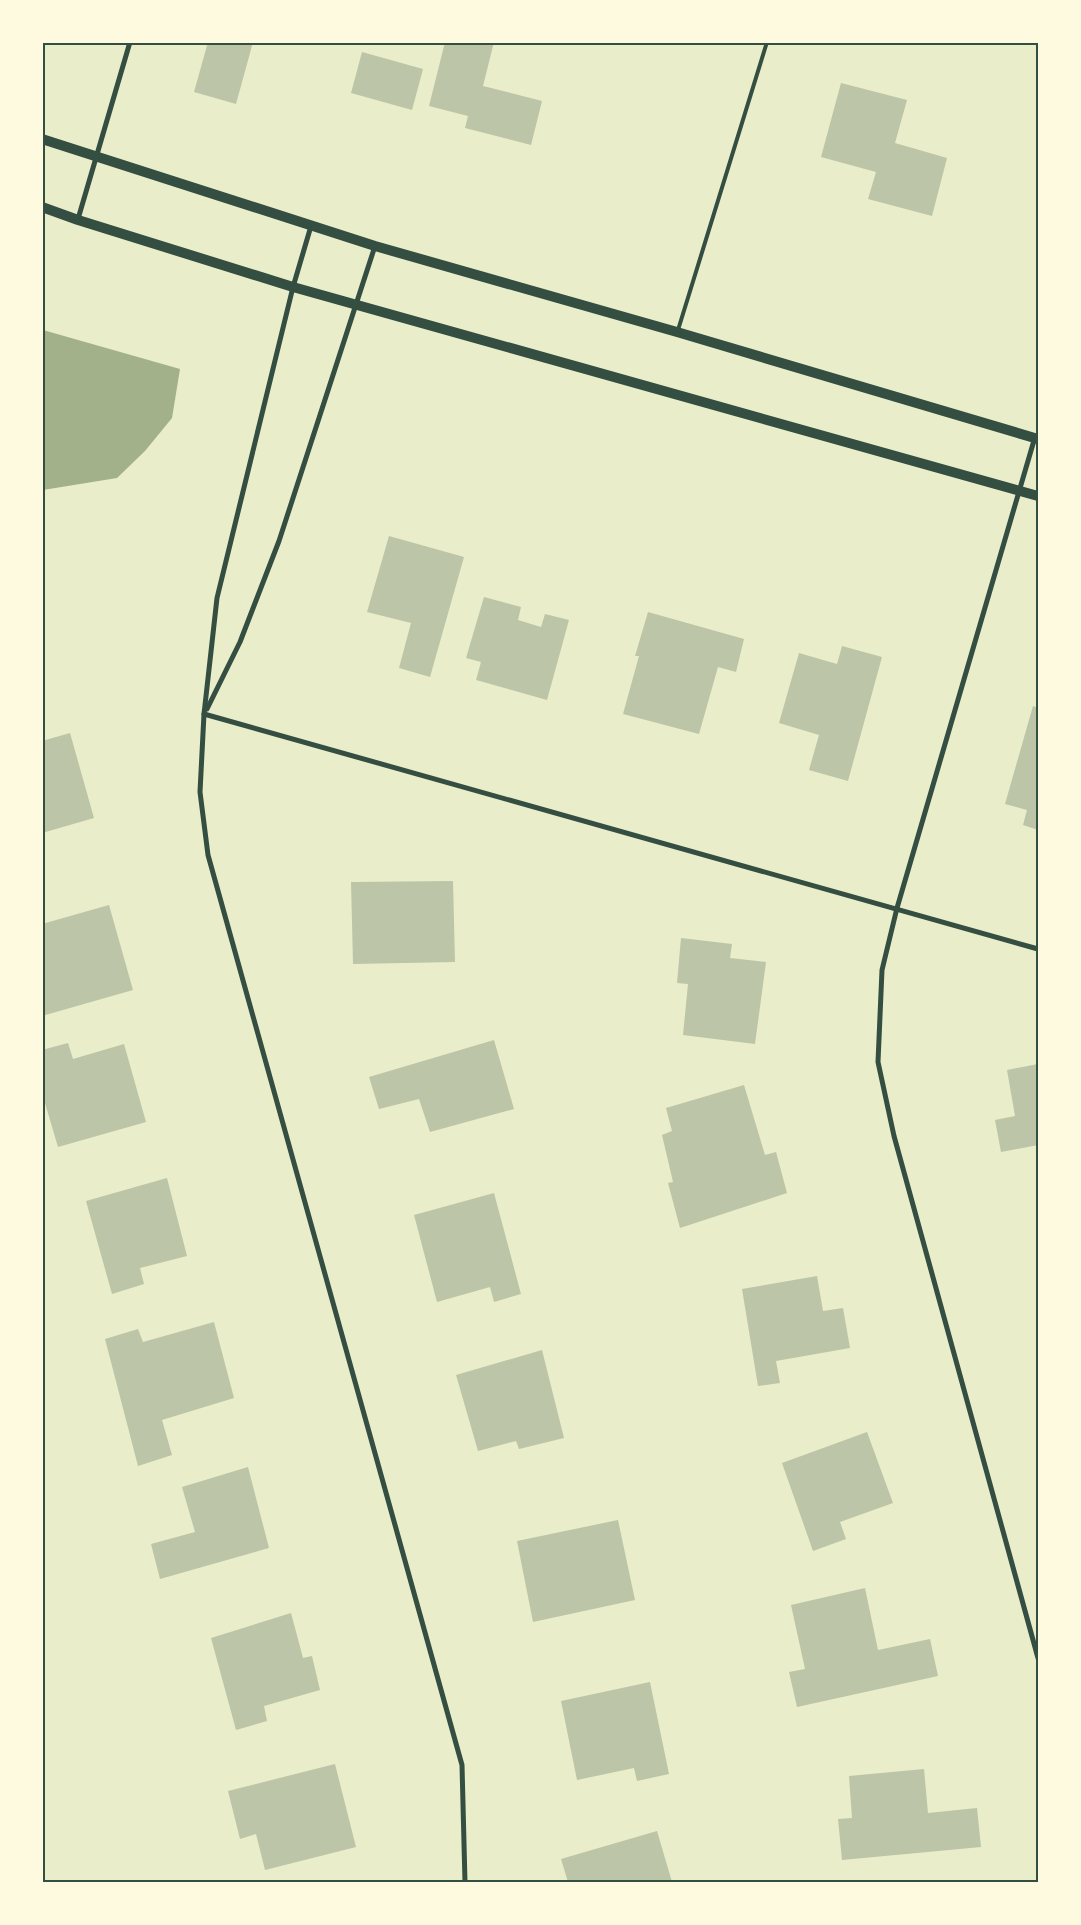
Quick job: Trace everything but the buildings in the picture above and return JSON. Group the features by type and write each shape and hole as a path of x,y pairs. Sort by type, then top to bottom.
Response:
{"main road":[{"path":"42,139 375,246 677,332 1037,438"},
{"path":"42,207 293,287 1038,496"}],"street":[{"path":"78,220 130,42"},
{"path":"311,226 293,287 217,598 204,714 200,792 208,855 462,1765 465,1882"},
{"path":"204,714 240,642 279,541 358,304 375,246"},
{"path":"1037,438 1019,491 897,908 882,970 878,1062 894,1136 1038,1658"},
{"path":"204,714 1038,948"}],"lane":[{"path":"677,332 768,42"}],"shaded area":[{"path":"43,330 180,369 172,418 145,451 117,478 43,490"}]}
